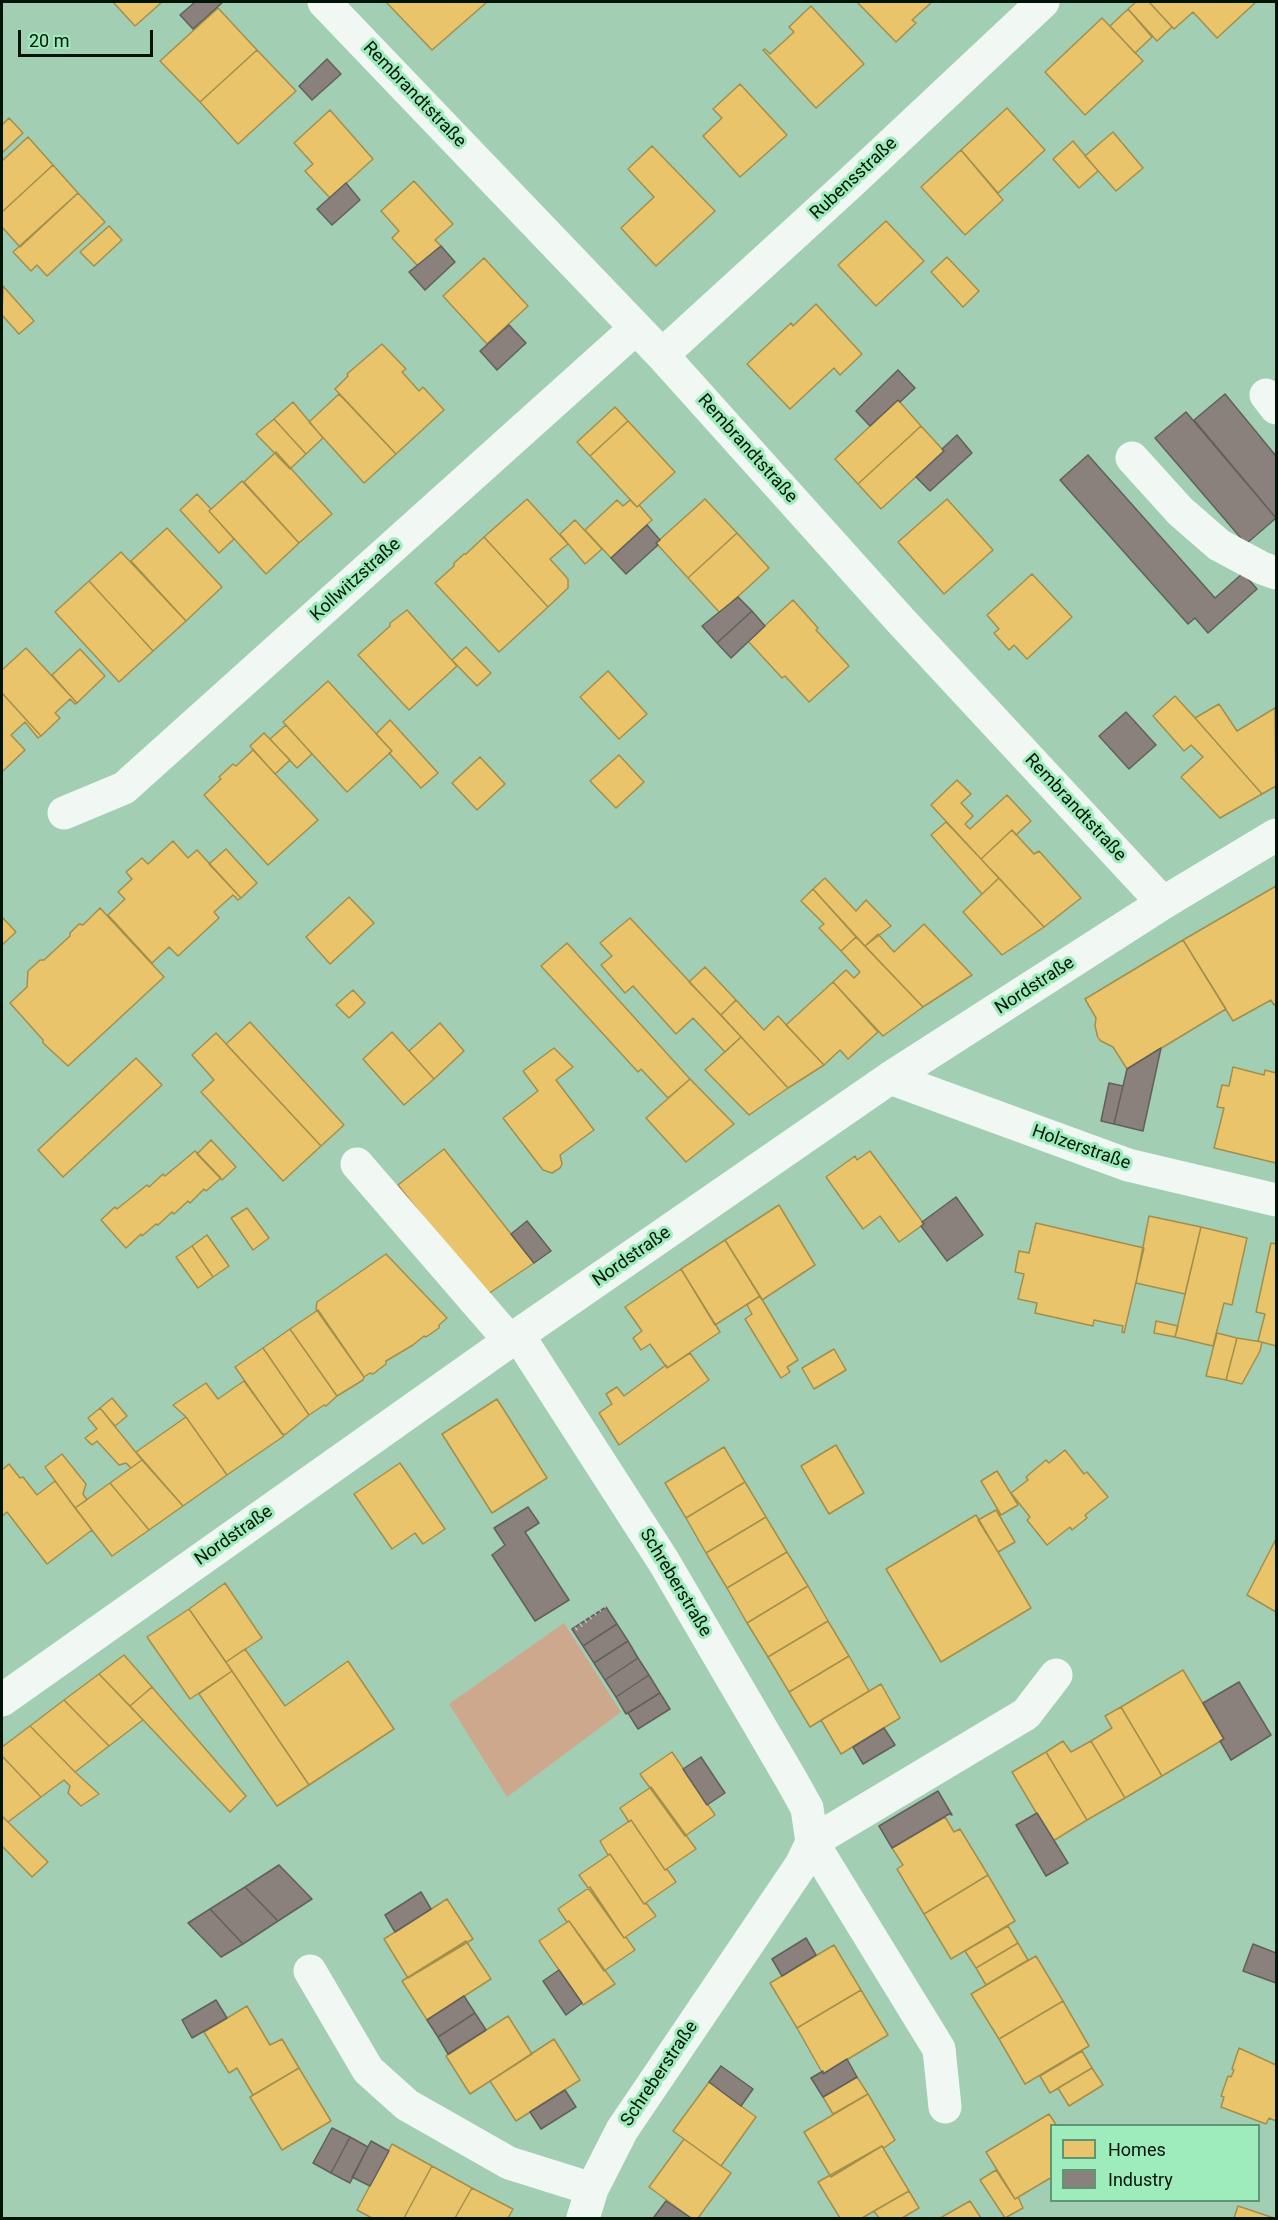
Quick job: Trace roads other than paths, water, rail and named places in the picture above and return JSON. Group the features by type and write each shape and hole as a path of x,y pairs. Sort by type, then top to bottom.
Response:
{"street":[{"name":"Rembrandtstraße","path":"324,2 662,355 901,621 1163,903"},
{"name":"Rubensstraße","path":"662,355 1043,2"},
{"name":"Kollwitzstraße","path":"64,813 124,788 636,328"},
{"path":"1132,458 1180,511 1218,545 1276,573"},
{"name":"Nordstraße","path":"2,1700 514,1338 890,1078 1163,903 1276,835"},
{"name":"Holzerstraße","path":"890,1078 1128,1165 1276,1200"},
{"name":"Schreberstraße","path":"357,1164 514,1338 664,1562 807,1808 812,1842 939,2049 945,2107"},
{"path":"812,1842 1026,1714 1056,1675"},
{"name":"Schreberstraße","path":"310,1971 368,2070 407,2105 509,2163 588,2204 622,2130 801,1865 812,1842"}]}
